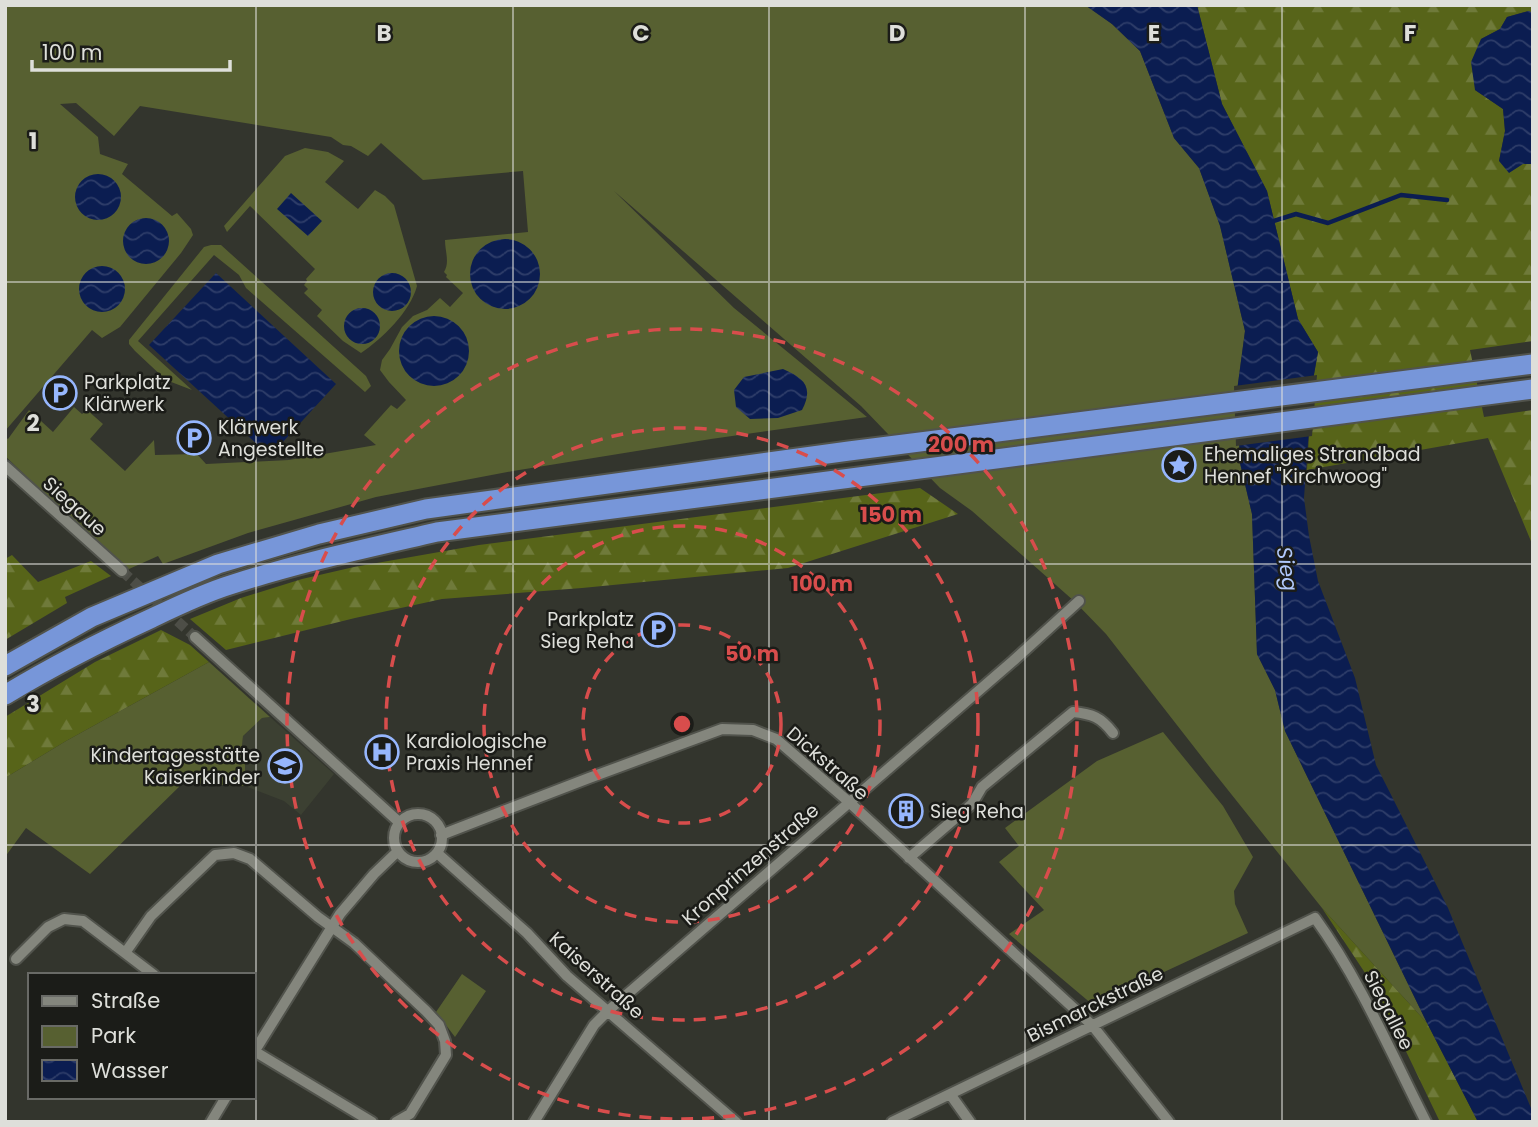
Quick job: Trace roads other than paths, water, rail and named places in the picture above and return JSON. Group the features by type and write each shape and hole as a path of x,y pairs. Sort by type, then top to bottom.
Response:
{"highway":[{"path":"5,666 92,617 218,565 319,534 426,509 1533,364"},
{"path":"5,695 103,640 228,585 327,557 437,532 1533,389"}],"street":[{"name":"Siegaue","path":"5,466 122,571"},
{"name":"Kronprinzenstraße","path":"534,1122 594,1025 609,1010 1079,601"},
{"path":"195,637 400,823"},
{"path":"909,858 972,804 982,788 1073,712 1090,713 1106,723 1114,733"},
{"name":"Dickstraße","path":"442,835 722,729 753,730 776,739 849,802 1092,1025 1169,1122"},
{"path":"411,815 425,815 436,823 442,835 437,853 417,862 410,861 398,851 394,840 400,823 411,815"},
{"path":"256,1048 331,927 351,900 398,851"},
{"path":"125,953 151,916 215,855 234,853 250,859 318,918 354,943 439,1025 446,1055 410,1114 396,1122"},
{"name":"Kaiserstraße","path":"437,853 527,933 567,976 736,1122"},
{"name":"Bismarckstraße","path":"892,1122 1315,918"},
{"name":"Siegallee","path":"1315,918 1336,947 1426,1122"},
{"path":"16,959 48,927 64,919 83,921 151,973"},
{"path":"256,1052 372,1122"},
{"path":"950,1094 970,1122"},
{"path":"211,1122 225,1099"}],"water":[{"name":"Sieg","path":"1085,5 1197,5 1222,104 1267,191 1298,319 1318,352 1312,386 1304,498 1318,581 1355,678 1376,765 1448,908 1533,1113 1533,1122 1478,1122 1285,731 1275,690 1257,654 1252,514 1240,463 1237,391 1245,331 1220,226 1199,168 1174,138 1140,51 1112,24"},
{"path":"1529,11 1533,13 1533,164 1523,164 1509,173 1499,161 1505,131 1503,109 1475,90 1471,62 1481,39 1500,29 1507,17"},
{"path":"98,174 107,175 114,181 120,188 120,206 114,213 107,219 98,220 89,219 82,213 76,206 75,197 76,188 82,181 89,175"},
{"path":"291,193 322,221 308,236 277,209"},
{"path":"146,218 155,219 162,225 168,232 168,250 162,257 155,263 146,264 137,263 130,257 124,250 123,241 124,232 130,225 137,219"},
{"path":"505,239 530,249 540,274 530,299 505,309 480,299 470,274 480,249"},
{"path":"102,266 111,267 118,273 124,280 124,298 118,305 111,311 102,312 93,311 86,305 80,298 79,289 80,280 86,273 93,267"},
{"path":"216,273 336,384 270,456 149,345"},
{"path":"392,273 405,279 411,292 405,305 392,311 379,305 373,292 379,279"},
{"path":"362,308 375,313 380,326 375,339 362,344 349,339 344,326 349,313"},
{"path":"441,316 454,322 463,331 467,337 467,365 459,376 448,384 427,386 409,376 401,365 399,344 409,326 420,318"},
{"path":"783,369 797,376 805,384 807,395 802,410 778,418 750,419 736,407 734,390 744,377"}],"waterway":[{"path":"1270,222 1296,214 1328,223 1401,195 1447,200"}],"tunnel":[{"path":"122,571 195,637"}],"place":[{"name":"Parkplatz Klärwerk","path":"60,393"},
{"name":"Klärwerk Angestellte","path":"194,438"},
{"name":"Ehemaliges Strandbad Hennef \"Kirchwoog\"","path":"1179,465"},
{"name":"Parkplatz Sieg Reha","path":"658,630"},
{"name":"Kardiologische Praxis Hennef","path":"382,752"},
{"name":"Kindertagesstätte Kaiserkinder","path":"285,766"},
{"name":"Sieg Reha","path":"906,811"}]}
